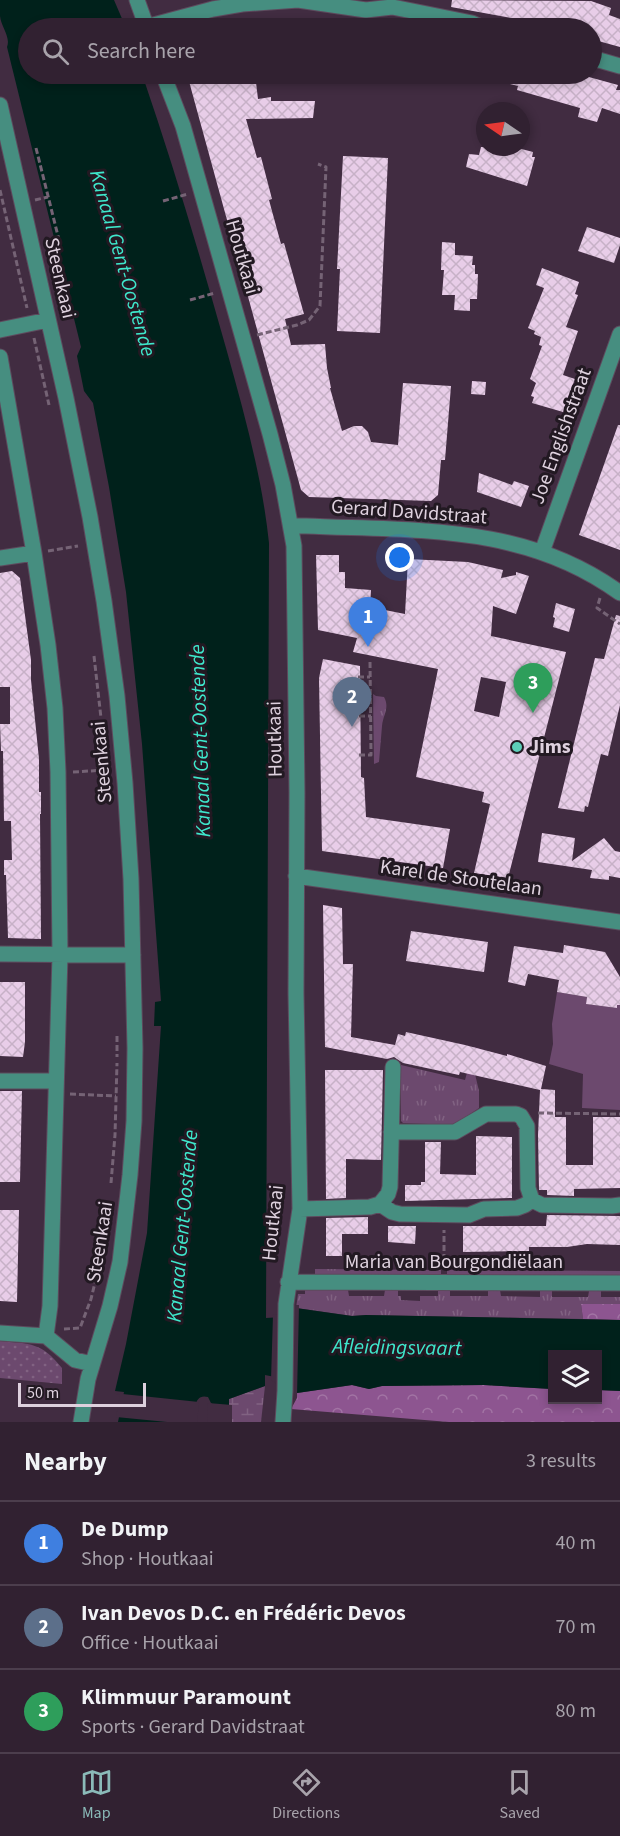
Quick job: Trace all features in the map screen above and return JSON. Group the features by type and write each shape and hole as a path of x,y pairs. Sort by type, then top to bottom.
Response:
{"street":[{"path":"136,0 143,18"},
{"path":"182,18 242,4 298,0 366,10 392,7 447,18"},
{"path":"602,61 620,66"},
{"name":"Houtkaai","path":"167,84 186,134 273,444 294,546 300,1209 286,1304 283,1422"},
{"name":"Steenkaai","path":"0,105 90,517 117,696 132,879 135,1048 134,1121 130,1175 120,1262 110,1306 92,1364 81,1422"},
{"path":"0,330 48,320"},
{"name":"Joe Englishstraat","path":"542,552 620,334"},
{"path":"0,357 48,645 58,772 60,955 50,1306 46,1336"},
{"name":"Gerard Davidstraat","path":"291,526 455,533 487,537 542,552 587,571 620,592"},
{"path":"0,558 34,553"},
{"name":"Karel de Stoutelaan","path":"296,876 620,922"},
{"path":"0,954 133,955"},
{"path":"300,1209 370,1207 380,1204 388,1194 393,1067"},
{"path":"0,1080 55,1087"},
{"path":"391,1132 454,1132 490,1113 510,1113 521,1116 527,1126 528,1188 532,1200 542,1205 620,1205"},
{"path":"380,1204 400,1214 469,1215 484,1209 517,1208 532,1200"},
{"name":"Maria van Bourgondiëlaan","path":"288,1282 620,1283"},
{"path":"0,1333 46,1336 75,1360 92,1364"}],"path":[{"path":"36,148 46,197 60,244"},
{"path":"243,338 297,326 309,320 320,306 326,167 318,164"},
{"path":"0,190 51,411"},
{"path":"163,201 192,193"},
{"path":"190,300 220,291"},
{"path":"34,553 78,546 79,555"},
{"path":"606,582 597,608 620,624"},
{"path":"93,651 102,725"},
{"path":"359,755 371,755 370,661"},
{"path":"358,677 370,677"},
{"path":"359,716 371,716"},
{"path":"58,772 107,770"},
{"path":"111,1192 117,1036"},
{"path":"55,1087 116,1096"},
{"path":"521,1116 540,1113 620,1114"},
{"path":"444,1215 444,1283"},
{"path":"46,1336 57,1330 80,1328 93,1290 106,1239"}],"green space":[{"path":"373,694 384,697 386,705 379,762 374,764"},
{"path":"557,992 587,997 586,1004 617,1008 617,1005 620,1005 620,1110 582,1108 583,1074 549,1064"},
{"path":"474,1047 480,1049 475,1074 479,1091 479,1108 454,1125 403,1123 401,1121 401,1065 465,1080"},
{"path":"315,1269 441,1270 441,1276 315,1275"},
{"path":"447,1270 620,1271 620,1276 447,1276"},
{"path":"305,1290 348,1290 349,1296 384,1296 385,1290 398,1290 401,1300 420,1301 420,1296 438,1296 438,1290 450,1290 450,1296 488,1296 488,1290 500,1290 501,1296 540,1297 540,1290 552,1291 552,1297 588,1297 589,1291 601,1291 601,1297 620,1297 620,1304 581,1304 583,1319 352,1316 296,1308 298,1294 305,1294"},
{"path":"581,1304 620,1304 620,1320 583,1319"},
{"path":"0,1341 28,1344 48,1353 62,1368 62,1384 0,1378"},
{"path":"352,1385 369,1389 382,1386 484,1385 548,1389 548,1404 602,1404 602,1390 620,1391 620,1422 449,1422 291,1409 297,1393"},
{"path":"265,1386 261,1422 229,1422 229,1399"}],"water":[{"path":"0,0 114,0 122,18 18,18 18,84 145,84 206,279 257,469 269,543 266,1318 282,1317 296,1308 352,1316 620,1320 620,1391 602,1390 602,1350 548,1350 548,1389 484,1385 382,1386 369,1389 352,1385 297,1393 275,1377 265,1375 265,1386 229,1399 229,1416 211,1403 208,1397 203,1397 197,1401 194,1422 118,1422 124,1392 115,1391 147,1233 161,1026 154,1026 155,1002 161,1001 142,744 126,592 93,403 84,391 77,356 81,347 7,47 8,39 1,20"}],"pier":[{"path":"299,1305 297,1396 271,1380 273,1315 281,1314"},
{"path":"113,1393 199,1402 197,1422 167,1422 116,1417 120,1395"},
{"path":"208,1403 232,1405 232,1422 207,1422"}],"building":[{"path":"452,0 591,1 611,8 609,15 620,19 620,47 602,42 602,18 511,18 451,7"},
{"path":"602,81 618,85 616,90 620,90 620,114 602,108 597,122 578,117 580,108 517,90 518,86 510,84 602,84"},
{"path":"190,84 256,84 258,99 271,97 271,101 315,101 313,118 246,119 257,158 261,157 272,199 269,200 281,244 284,243 304,314 285,319 291,345 325,344 330,388 342,431 354,426 362,426 368,432 371,442 398,445 403,383 451,386 445,460 441,460 438,495 431,501 309,497 301,490"},
{"path":"530,151 533,152 532,157 535,157 527,186 466,167 469,154 530,156"},
{"path":"343,156 388,158 380,333 337,331 340,269 337,269"},
{"path":"587,227 620,238 614,263 578,251"},
{"path":"442,242 455,243 455,255 473,256 472,265 475,265 475,274 478,274 477,299 470,299 470,311 454,310 455,295 442,295 444,270 441,270"},
{"path":"542,268 579,282 575,294 578,295 566,327 578,331 563,375 575,379 563,412 532,403 534,397 531,396 536,383 530,379 542,346 539,345 541,337 528,328 544,288 536,285"},
{"path":"472,381 486,382 485,395 471,394"},
{"path":"618,425 620,425 620,550 579,535"},
{"path":"479,473 512,485 514,481 529,486 521,507 477,492"},
{"path":"316,555 339,555 339,572 345,572 345,588 371,590 370,607 405,614 408,559 468,562 503,570 501,578 516,575 516,572 529,576 516,614 493,606 491,636 566,652 508,878 474,873 490,804 482,802 484,792 416,777 438,669 353,652 357,638 318,630","holes":["481,677 506,682 499,717 474,711"]},
{"path":"12,571 20,578 31,660 39,759 41,939 8,938 4,860 12,860 11,821 4,821 3,751 1,751 0,724 10,724 10,687 0,687 0,573"},
{"path":"556,603 575,609 569,632 553,627"},
{"path":"616,615 620,616 620,705 608,756 601,754 588,807 585,806 584,812 558,808 595,658 604,659"},
{"path":"323,659 360,666 361,777 364,778 366,817 450,829 443,868 322,851 319,678"},
{"path":"542,833 575,838 572,861 604,838 615,851 620,852 620,878 609,876 609,880 590,878 592,870 538,862"},
{"path":"323,905 342,908 343,964 353,964 351,1037 395,1045 398,1034 405,1036 406,1032 507,1056 507,1054 546,1066 541,1089 555,1090 555,1117 566,1117 566,1165 593,1165 593,1117 620,1117 620,1188 574,1189 574,1196 547,1195 547,1190 539,1190 540,1090 460,1072 459,1075 403,1063 394,1057 387,1059 325,1047"},
{"path":"411,931 488,942 484,972 406,961"},
{"path":"564,945 605,952 620,977 620,1005 617,1005 617,1008 586,1004 587,997 557,992 559,980 528,974 525,986 508,982 514,946 563,953"},
{"path":"0,982 25,982 23,1057 0,1056"},
{"path":"325,1070 383,1070 381,1160 346,1159 346,1198 326,1199"},
{"path":"0,1091 22,1091 20,1182 0,1182"},
{"path":"476,1136 512,1137 512,1198 405,1201 405,1185 421,1185 421,1182 425,1182 425,1142 441,1142 440,1174 476,1175"},
{"path":"0,1210 19,1210 17,1302 0,1301"},
{"path":"547,1215 620,1216 620,1245 587,1244 567,1247 529,1247 529,1251 463,1252 463,1226 546,1226"},
{"path":"368,1217 368,1234 342,1234 342,1256 326,1256 326,1218"},
{"path":"388,1226 416,1226 415,1244 388,1242"}],"place":[{"name":"De Dump","path":"368,647"},
{"name":"Klimmuur Paramount","path":"533,713"},
{"name":"Ivan Devos D.C. en Frédéric Devos","path":"352,727"},
{"name":"Jims","path":"517,747"}],"water label":[{"name":"Kanaal Gent-Oostende","path":"123,263"},
{"name":"Kanaal Gent-Oostende","path":"200,741"},
{"name":"Kanaal Gent-Oostende","path":"182,1226"},
{"name":"Afleidingsvaart","path":"397,1347"}]}
